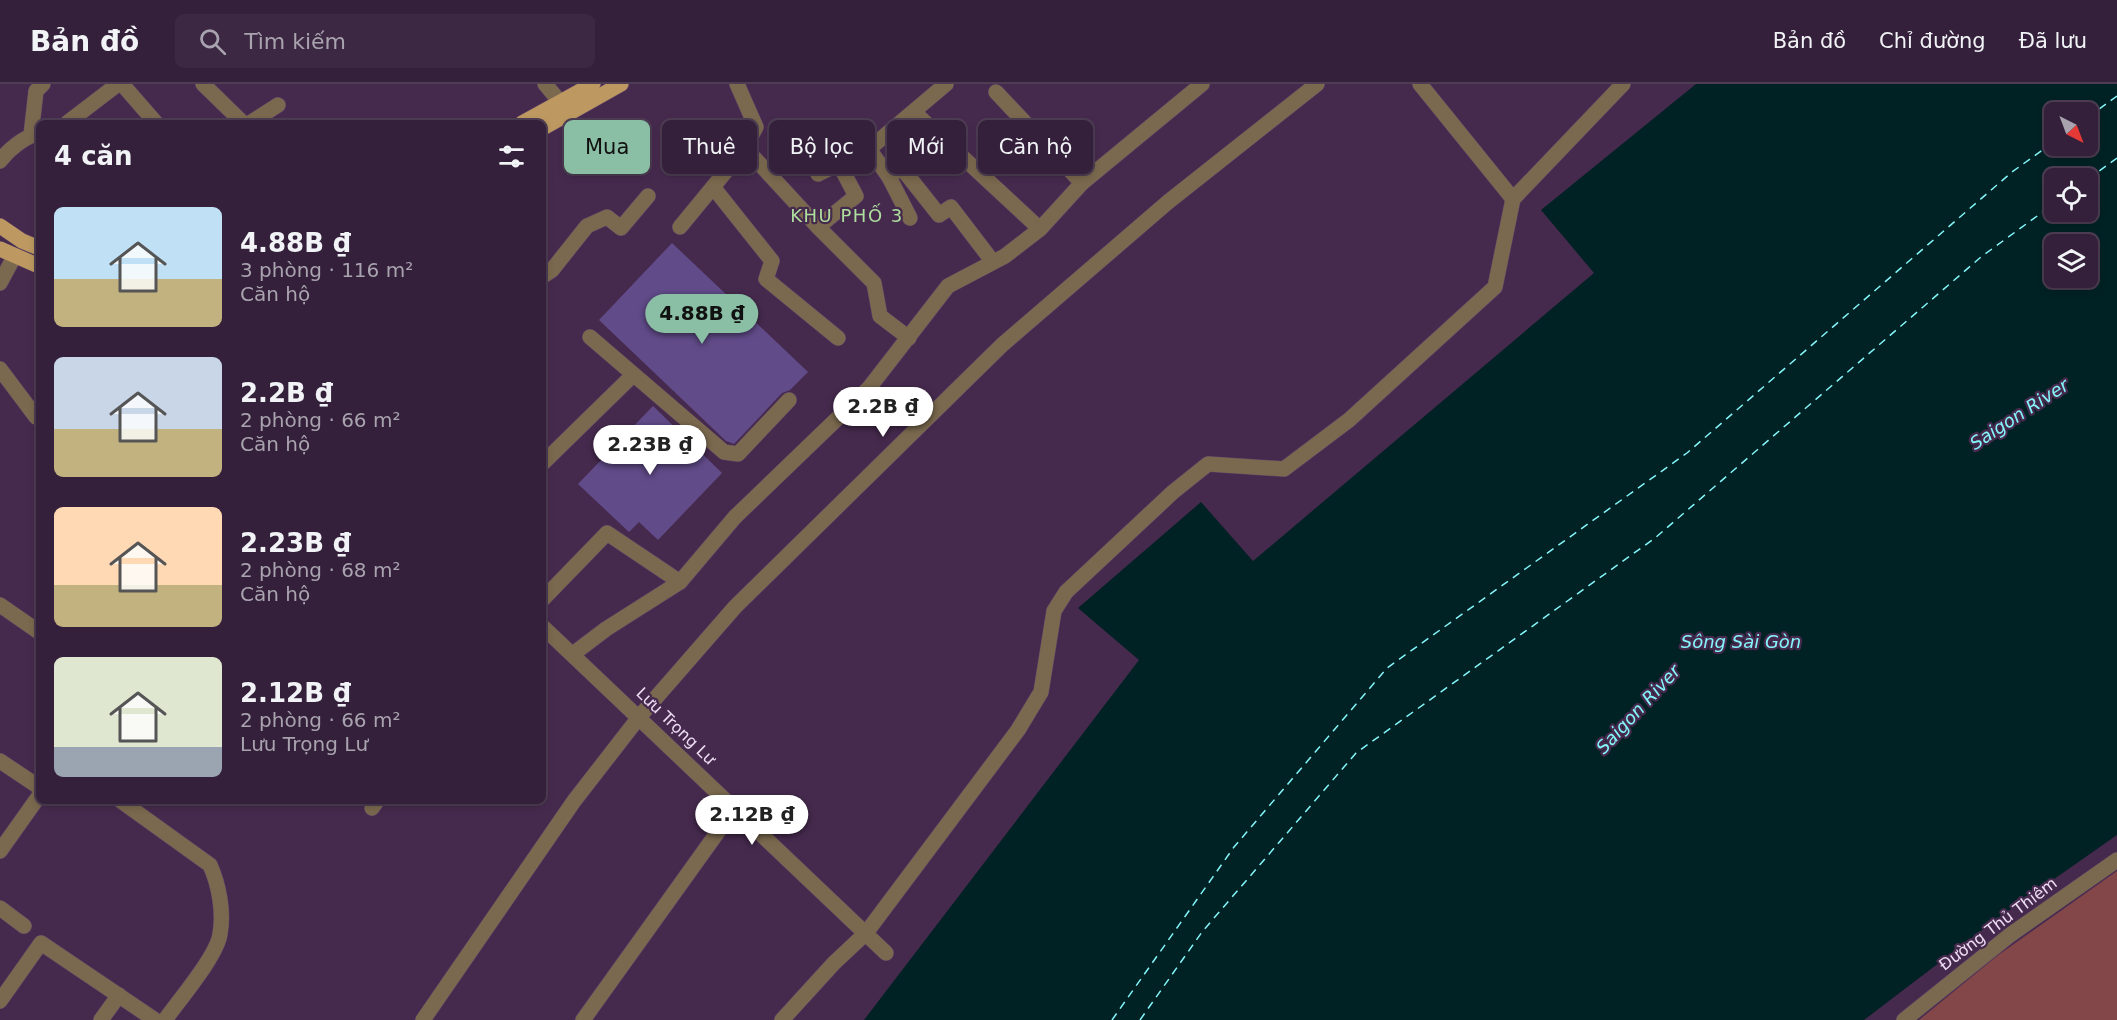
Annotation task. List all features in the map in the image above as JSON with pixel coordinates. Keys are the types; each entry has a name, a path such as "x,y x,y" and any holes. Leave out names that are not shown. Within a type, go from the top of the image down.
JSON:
{"main road":[{"path":"527,120 592,84"},
{"path":"546,126 621,84"},
{"path":"0,226 22,241 36,247"},
{"path":"0,249 36,265"}],"street":[{"path":"0,161 7,152 35,134 36,91 43,84"},
{"path":"71,120 120,84 153,120"},
{"path":"203,84 240,120"},
{"path":"544,84 560,102"},
{"path":"737,84 753,120"},
{"path":"875,143 946,84"},
{"path":"573,654 680,582 735,518 869,388 948,286 993,262 1040,229 1082,183 1202,84"},
{"path":"423,1020 574,801 640,716 735,607 1002,345 1168,202 1317,84"},
{"path":"1420,84 1513,199"},
{"path":"782,1020 834,963 866,933 1018,730 1041,692 1054,610 1066,592 1173,492 1208,464 1284,469 1349,420 1495,287 1513,199 1623,84"},
{"path":"996,92 1082,183"},
{"path":"255,120 278,105"},
{"path":"915,112 1040,229"},
{"path":"875,157 889,177 910,218"},
{"path":"757,161 874,283 880,316 909,338"},
{"path":"889,177 901,167 939,215 951,207 993,262"},
{"path":"680,227 724,174"},
{"path":"818,227 856,196 844,174"},
{"path":"713,187 772,261 766,279 838,338"},
{"path":"546,274 552,270 587,226 607,217 621,228 648,196"},
{"path":"0,283 15,257"},
{"path":"590,337 632,376 724,452 732,455 738,454 789,400"},
{"path":"0,369 36,417"},
{"path":"546,460 632,376"},
{"path":"546,596 607,533 680,582"},
{"path":"0,604 36,630"},
{"name":"Lưu Trọng Lư","path":"546,630 640,716 886,953"},
{"path":"0,761 36,785"},
{"path":"0,851 36,799"},
{"path":"125,804 210,865 217,880 220,935 208,959 165,1020"},
{"path":"583,1020 735,808"},
{"name":"Đường Thủ Thiêm","path":"1904,1020 2010,935 2114,862"},
{"path":"0,908 24,926"},
{"path":"0,1001 41,943 155,1020"},
{"path":"101,1020 119,995"}],"shaded area":[{"path":"2117,871 2117,1020 1919,1020 1997,956"}],"water":[{"name":"Sông Sài Gòn","path":"1696,84 2117,84 2117,835 1994,921 1864,1020 864,1020 1139,660 1078,608 1201,502 1253,561 1594,273 1541,210"}],"building":[{"path":"672,243 808,372 790,390 782,393 734,444 726,441 599,320"},
{"path":"653,406 722,473 658,540 639,522 629,532 578,484"}],"ferry route":[{"path":"2098,110 2117,96"},
{"path":"1112,1020 1234,847 1387,668 1687,453 2012,172 2044,149"},
{"path":"2098,172 2117,158"},
{"path":"1140,1020 1202,932 1356,753 1655,538 1981,257 2044,211"}],"district":[{"name":"KHU PHỐ 3","path":"847,215"}],"water label":[{"name":"Saigon River","path":"2019,414"},
{"name":"Saigon River","path":"1638,709"}]}
